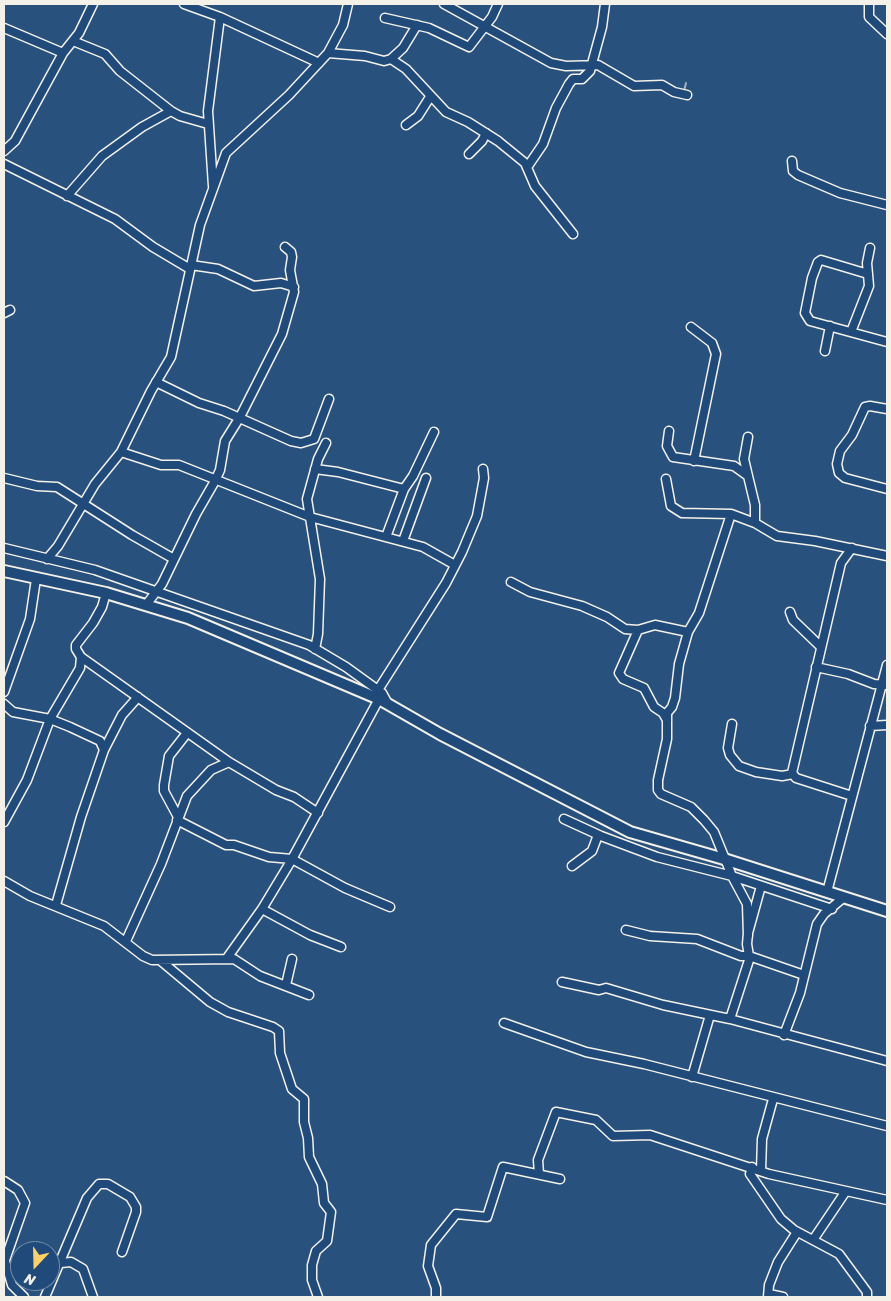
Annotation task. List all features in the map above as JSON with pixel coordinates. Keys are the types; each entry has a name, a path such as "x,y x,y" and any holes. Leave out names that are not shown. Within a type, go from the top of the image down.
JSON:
{"main road":[{"path":"4,571 106,593 188,618 382,697 440,734 630,832 724,859 887,911"}],"street":[{"path":"4,151 15,141 63,53 74,41 93,4"},
{"path":"184,4 220,17 319,63"},
{"path":"47,559 58,546 95,484 121,452 156,382 171,357 200,225 230,147 289,95 328,53 343,25 348,4"},
{"path":"444,4 550,63 566,66 594,64 607,69 624,82 634,86 662,85 674,92 684,93"},
{"path":"385,18 441,33 469,47 498,4"},
{"path":"528,166 543,144 556,108 569,84 573,79 584,78 594,64 605,4"},
{"path":"869,4 869,17 887,34"},
{"path":"213,188 208,124 209,95 217,57 220,17"},
{"path":"328,53 364,56 384,61 391,60 403,48 416,25"},
{"path":"4,28 63,53"},
{"path":"74,41 105,54 120,70 171,111 180,116 208,124"},
{"path":"391,60 406,70 430,97 451,116 468,122 507,146 528,166 536,186 573,234"},
{"path":"406,126 418,116 430,97"},
{"path":"68,196 102,156 142,127 171,111"},
{"path":"469,154 482,141 486,133"},
{"path":"792,161 793,171 798,175 840,193 887,205"},
{"path":"4,164 115,219 153,247 191,267 218,269 254,286 281,283 294,287"},
{"path":"146,605 157,592 215,481 220,470 225,441 240,417 282,334 294,287 290,270 291,252 285,247"},
{"path":"851,332 870,281 868,274 870,248"},
{"path":"868,274 826,260 818,262 810,287 805,313 810,321 887,342"},
{"path":"825,351 830,326"},
{"path":"691,327 712,343 716,354 694,461"},
{"path":"156,382 199,403 240,417 291,441 306,443 314,439 318,432 329,399"},
{"path":"887,409 865,407 852,435 840,451 837,464 839,473 845,478 887,488"},
{"path":"669,431 667,446 670,454 678,459 734,466 748,476"},
{"path":"386,537 404,489 413,476 434,432"},
{"path":"748,437 744,459 754,498 755,523"},
{"path":"315,649 318,634 320,579 307,498 318,459 326,443"},
{"path":"121,452 161,465 179,465 215,481 310,517 423,547 455,565"},
{"path":"315,470 338,472 404,489"},
{"path":"227,958 262,909 292,859 455,565 477,516 484,478 482,470"},
{"path":"4,478 37,486 57,487 174,559"},
{"path":"403,541 426,478"},
{"path":"666,479 671,506 678,511 731,514 755,523 776,536 852,548 887,556"},
{"path":"730,1019 750,956 747,904 724,859 714,832 696,810 661,794 658,790 658,780 667,739 667,713 672,707 675,698 679,664 688,632 699,613 731,514"},
{"path":"4,548 95,570 274,632 315,649 346,667 382,697"},
{"path":"793,774 816,667 833,607 841,563 852,548"},
{"path":"4,692 30,619 36,579"},
{"path":"511,582 530,592 582,606 607,616 625,629 638,630 655,625 688,632"},
{"path":"106,593 93,623 76,646 76,650 81,657 229,762 276,790 294,797 318,813"},
{"path":"790,612 793,620 821,647"},
{"path":"638,630 619,673 623,679 644,688 654,707 663,713 667,720"},
{"path":"4,822 27,780 50,719 80,668 81,657"},
{"path":"827,892 870,726 884,685 887,664"},
{"path":"816,667 848,674 874,684 884,685"},
{"path":"56,904 81,817 104,750 122,715 138,697"},
{"path":"4,704 13,712 50,719 100,741 104,750"},
{"path":"732,724 728,748 730,755 739,766 756,772 782,776 793,774"},
{"path":"870,726 887,725"},
{"path":"188,733 169,756 164,785 164,791 177,818 226,845 234,845 269,857 292,859 345,888 390,907"},
{"path":"126,941 157,872 187,796 198,787 206,774 229,762"},
{"path":"793,774 796,778 852,796"},
{"path":"564,819 598,835 657,857 732,876 832,909"},
{"path":"572,866 592,851 598,835"},
{"path":"4,880 30,896 56,904 104,926 126,941 143,956 161,961 227,958 240,961 260,976 309,996"},
{"path":"748,936 761,886"},
{"path":"784,1035 800,993 817,924 824,914 843,898"},
{"path":"262,909 310,936 341,947"},
{"path":"626,930 650,936 697,939 742,956 750,956 804,975"},
{"path":"286,985 292,959"},
{"path":"161,961 210,1002 228,1012 273,1027 279,1031 280,1053 292,1089 304,1099 304,1122 308,1138 309,1157 322,1184 324,1204 331,1212 327,1241 316,1251 312,1265 312,1280 318,1297"},
{"path":"562,982 599,990 606,988 663,1005 730,1019 784,1035 887,1061"},
{"path":"692,1077 710,1015"},
{"path":"504,1023 586,1052 887,1126"},
{"path":"761,1171 760,1151 773,1099"},
{"path":"539,1174 538,1160 556,1112 596,1120 613,1136 650,1135 761,1171 887,1200"},
{"path":"436,1297 436,1288 428,1258 431,1245 453,1218 461,1213 487,1217 504,1166 560,1179"},
{"path":"752,1167 750,1174 768,1203 796,1232 843,1258 867,1292 867,1297"},
{"path":"4,1181 18,1190 25,1203 7,1240 4,1262 12,1285 24,1297"},
{"path":"45,1297 87,1198 100,1184 108,1184 130,1197 136,1207 122,1252"},
{"path":"813,1240 846,1191"},
{"path":"783,1297 768,1296 769,1285 778,1262 796,1232"},
{"path":"61,1263 71,1262 83,1269 92,1297"}],"waterway":[{"path":"684,91 686,83"}]}
